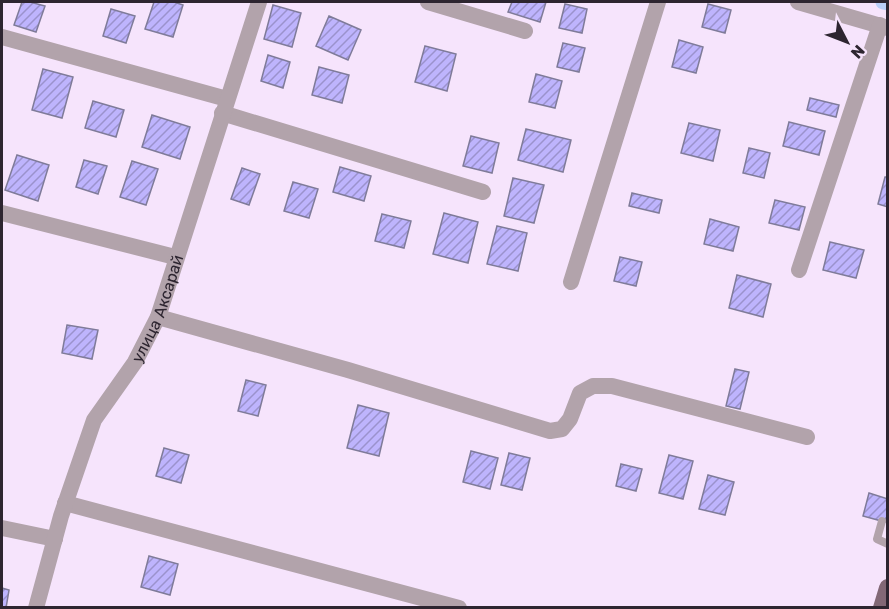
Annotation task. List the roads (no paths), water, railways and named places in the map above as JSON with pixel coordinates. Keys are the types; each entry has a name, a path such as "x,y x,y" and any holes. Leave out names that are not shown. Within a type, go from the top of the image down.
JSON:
{"street":[{"name":"улица Аксарай","path":"36,608 65,503 94,420 135,362 158,317 175,257 259,2"},
{"path":"428,2 525,31"},
{"path":"571,282 658,2"},
{"path":"798,2 884,27 799,270"},
{"path":"2,37 225,106 483,192"},
{"path":"2,213 175,257"},
{"path":"158,317 348,370 550,431 562,429 570,419 580,393 593,386 612,386 807,437"},
{"path":"65,503 459,608"},
{"path":"2,528 55,539"}],"lane":[{"path":"882,521 878,539 888,544"}],"waterway":[{"path":"883,2 888,3"}]}
